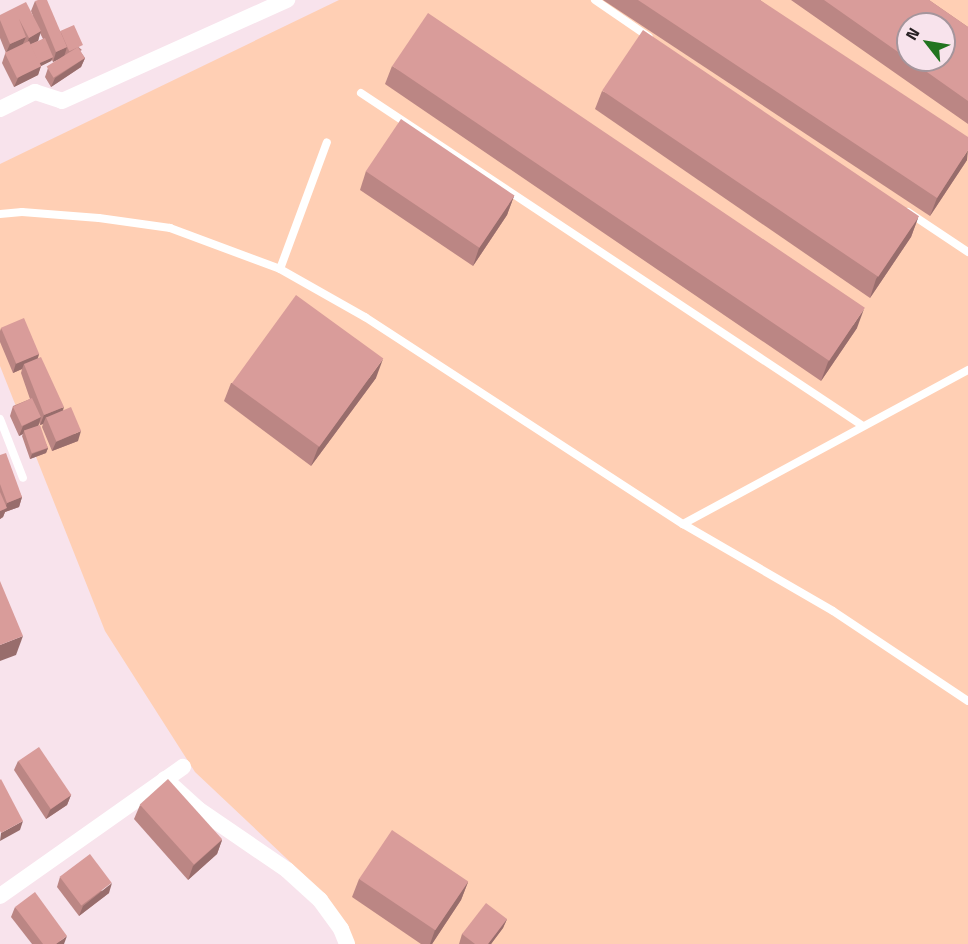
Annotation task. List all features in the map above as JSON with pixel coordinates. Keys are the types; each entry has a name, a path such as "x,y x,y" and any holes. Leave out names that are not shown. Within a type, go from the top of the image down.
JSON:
{"street":[{"path":"0,109 35,92 62,101 287,0"},
{"path":"0,896 183,767"},
{"path":"165,779 198,809 287,870 320,900 347,944"}],"lane":[{"path":"595,0 654,40"},
{"path":"361,93 863,426"},
{"path":"280,269 327,142"},
{"path":"899,206 968,252"},
{"path":"0,214 22,212 99,218 170,228 280,269 365,317 683,524 833,611 968,701"},
{"path":"683,524 968,370"},
{"path":"0,419 23,478"}],"shaded area":[{"path":"339,0 968,0 968,944 352,944 321,891 195,772 105,631 0,366 0,164"}],"building":[{"path":"47,0 67,47 56,52 35,1"},
{"path":"638,0 760,0 968,137 968,150 937,198"},
{"path":"824,0 929,0 946,12 896,12 896,51"},
{"path":"26,2 41,31 29,38 19,19 26,37 10,44 0,15"},
{"path":"428,13 865,308 829,361 392,66"},
{"path":"956,19 968,27 968,101 927,72 956,72"},
{"path":"74,25 83,45 69,51 60,31"},
{"path":"643,30 919,216 878,277 602,91"},
{"path":"45,38 53,57 38,64 30,44"},
{"path":"29,41 41,66 17,78 5,53"},
{"path":"78,47 85,58 54,78 47,67"},
{"path":"401,119 515,196 479,248 366,171"},
{"path":"296,295 383,358 319,447 232,383"},
{"path":"24,318 39,354 16,364 1,328"},
{"path":"41,357 64,407 44,415 24,364"},
{"path":"32,398 41,417 22,426 13,407"},
{"path":"71,407 81,431 56,441 46,418"},
{"path":"40,425 48,448 32,453 24,431"},
{"path":"6,453 22,497 7,503 0,484 0,455"},
{"path":"0,492 7,508 0,511"},
{"path":"0,581 23,636 0,645"},
{"path":"39,747 71,795 51,809 18,761"},
{"path":"168,779 222,839 194,865 140,804"},
{"path":"0,780 23,821 1,833"},
{"path":"392,830 468,881 435,930 359,879"},
{"path":"90,854 112,883 81,906 60,877"},
{"path":"35,892 67,936 56,944 43,944 15,907"},
{"path":"486,903 507,919 488,944 475,944 462,934"}]}
